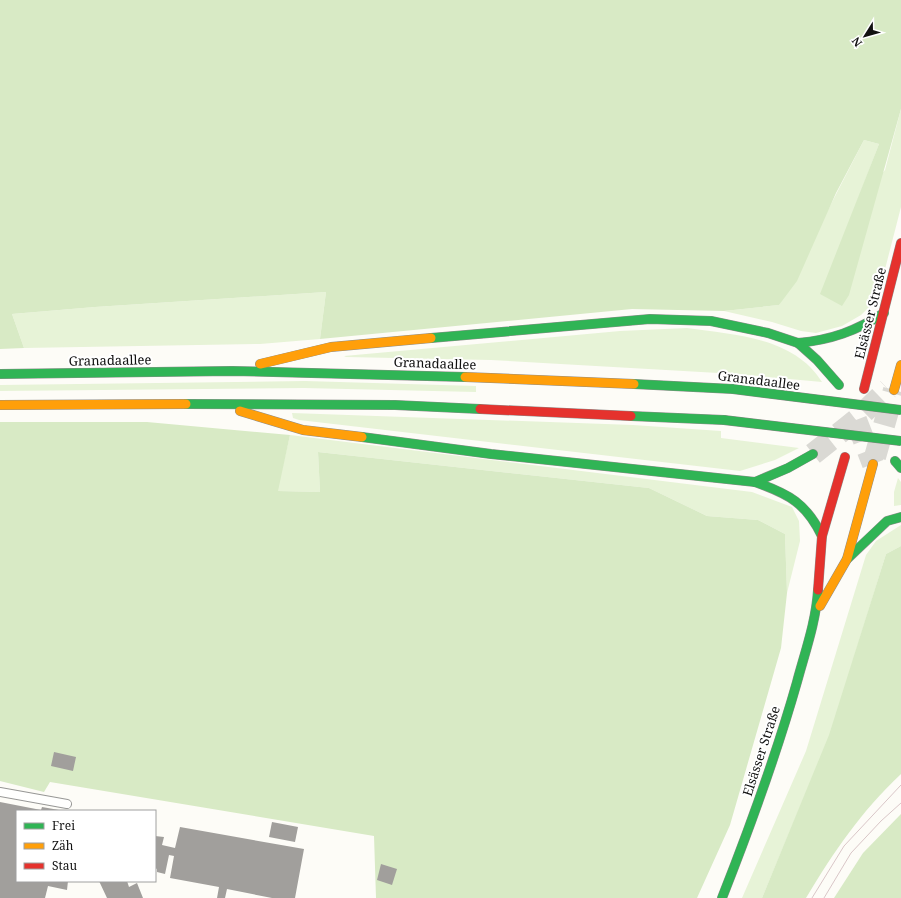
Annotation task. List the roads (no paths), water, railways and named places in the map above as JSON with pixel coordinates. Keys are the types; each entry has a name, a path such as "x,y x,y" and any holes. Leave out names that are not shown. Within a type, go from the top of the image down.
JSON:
{"main road":[{"name":"Elsässer Straße","path":"864,389 901,243"},
{"path":"232,371 331,347 650,320 711,321 768,333 798,343 824,341 849,334 864,327 884,313"},
{"path":"798,343 817,360 839,385"},
{"path":"891,390 898,376 901,365"},
{"name":"Granadaallee","path":"0,374 232,371 470,377 733,389 867,407 901,410"},
{"path":"0,405 216,404 476,408 724,420 864,438 901,441"},
{"path":"216,404 303,430 491,454 755,482 785,492 806,508 815,520 822,536"},
{"path":"755,482 788,468 813,454"},
{"name":"Elsässer Straße","path":"722,898 752,823 786,719 817,610 822,536 845,457"},
{"name":"Elsässer Straße","path":"817,610 847,559 873,464"},
{"path":"847,559 887,521 901,517"}],"lane":[{"path":"0,792 67,804"}],"tunnel":[{"path":"813,454 856,420 888,389"},
{"path":"875,457 894,390"},
{"path":"856,420 873,464"}],"tram line":[{"path":"812,898 844,846 901,785"},
{"path":"824,898 851,853 881,821 901,803"}]}
